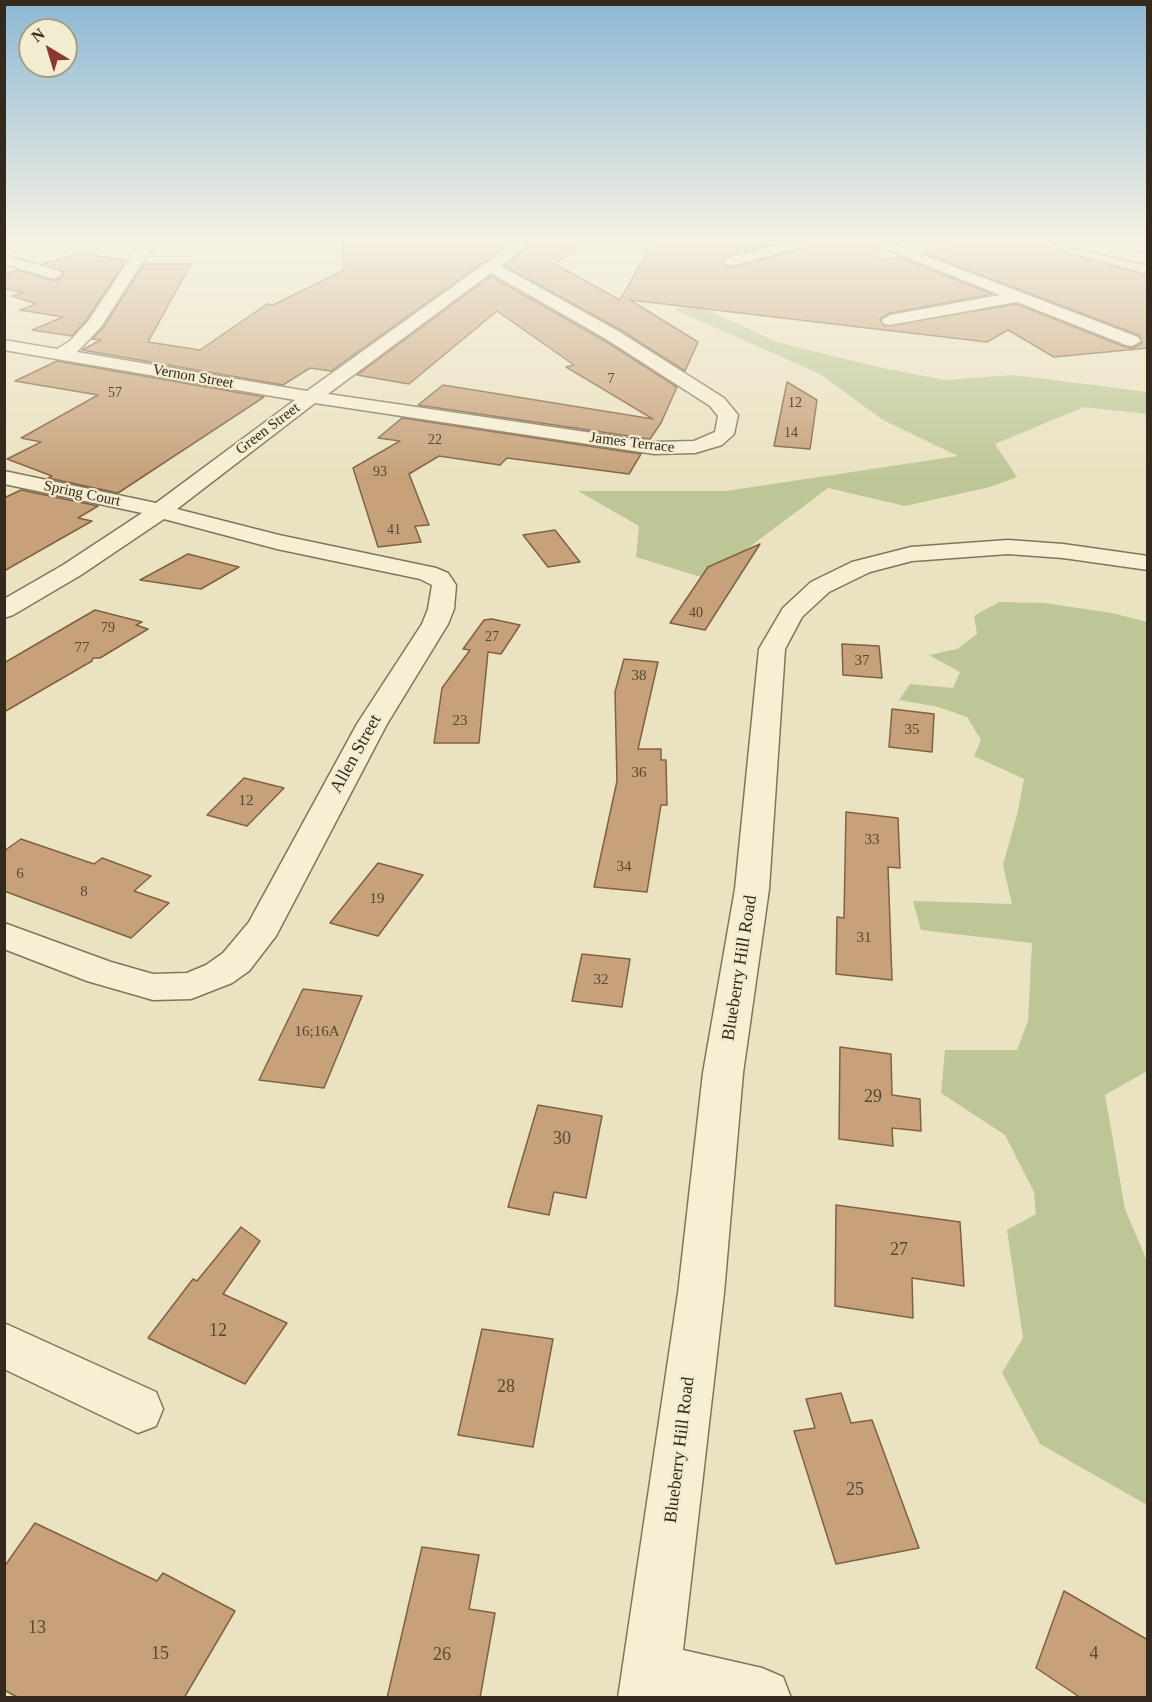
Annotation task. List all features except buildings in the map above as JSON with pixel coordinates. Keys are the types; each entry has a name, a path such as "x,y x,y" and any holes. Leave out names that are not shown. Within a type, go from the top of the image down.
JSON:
{"street":[{"path":"59,355 76,345 97,319"},
{"name":"Green Street","path":"4,610 72,570 159,512 418,319"},
{"name":"James Terrace","path":"311,397 666,449 702,445 724,434 728,415 717,402 584,319"},
{"path":"1076,319 1132,341"},
{"name":"Vernon Street","path":"4,345 311,397"},
{"name":"Spring Court","path":"6,479 159,512"},
{"name":"Allen Street","path":"4,935 100,972 153,987 191,986 227,969 243,954 263,928 372,724 435,624 441,609 444,585 439,578 427,573 286,544 159,512"},
{"name":"Blueberry Hill Road","path":"649,1685 701,1293 723,1073 753,889 764,731 772,649 776,639 792,613 820,587 861,567 911,554 968,548 1008,547 1074,552 1148,563"},
{"path":"4,1345 138,1408"},
{"path":"649,1685 762,1698"}],"green space":[{"path":"697,319 728,319 777,342 882,368 945,380 1014,375 1147,392 1147,414 1084,407 995,444 1017,477 990,487 905,506 828,488 707,579 636,557 639,526 578,491 726,491 958,456 883,420 820,374"},
{"path":"999,602 1044,603 1112,613 1147,622 1147,1071 1105,1095 1125,1209 1147,1261 1147,1505 1040,1444 1002,1373 1023,1338 1007,1230 1036,1214 1034,1192 1005,1135 941,1093 945,1050 1017,1050 1028,1021 1032,943 921,930 913,901 1012,904 1003,865 1024,779 974,756 981,740 967,717 938,707 899,700 910,684 953,688 960,672 929,655 957,649 977,634 974,616"}]}
